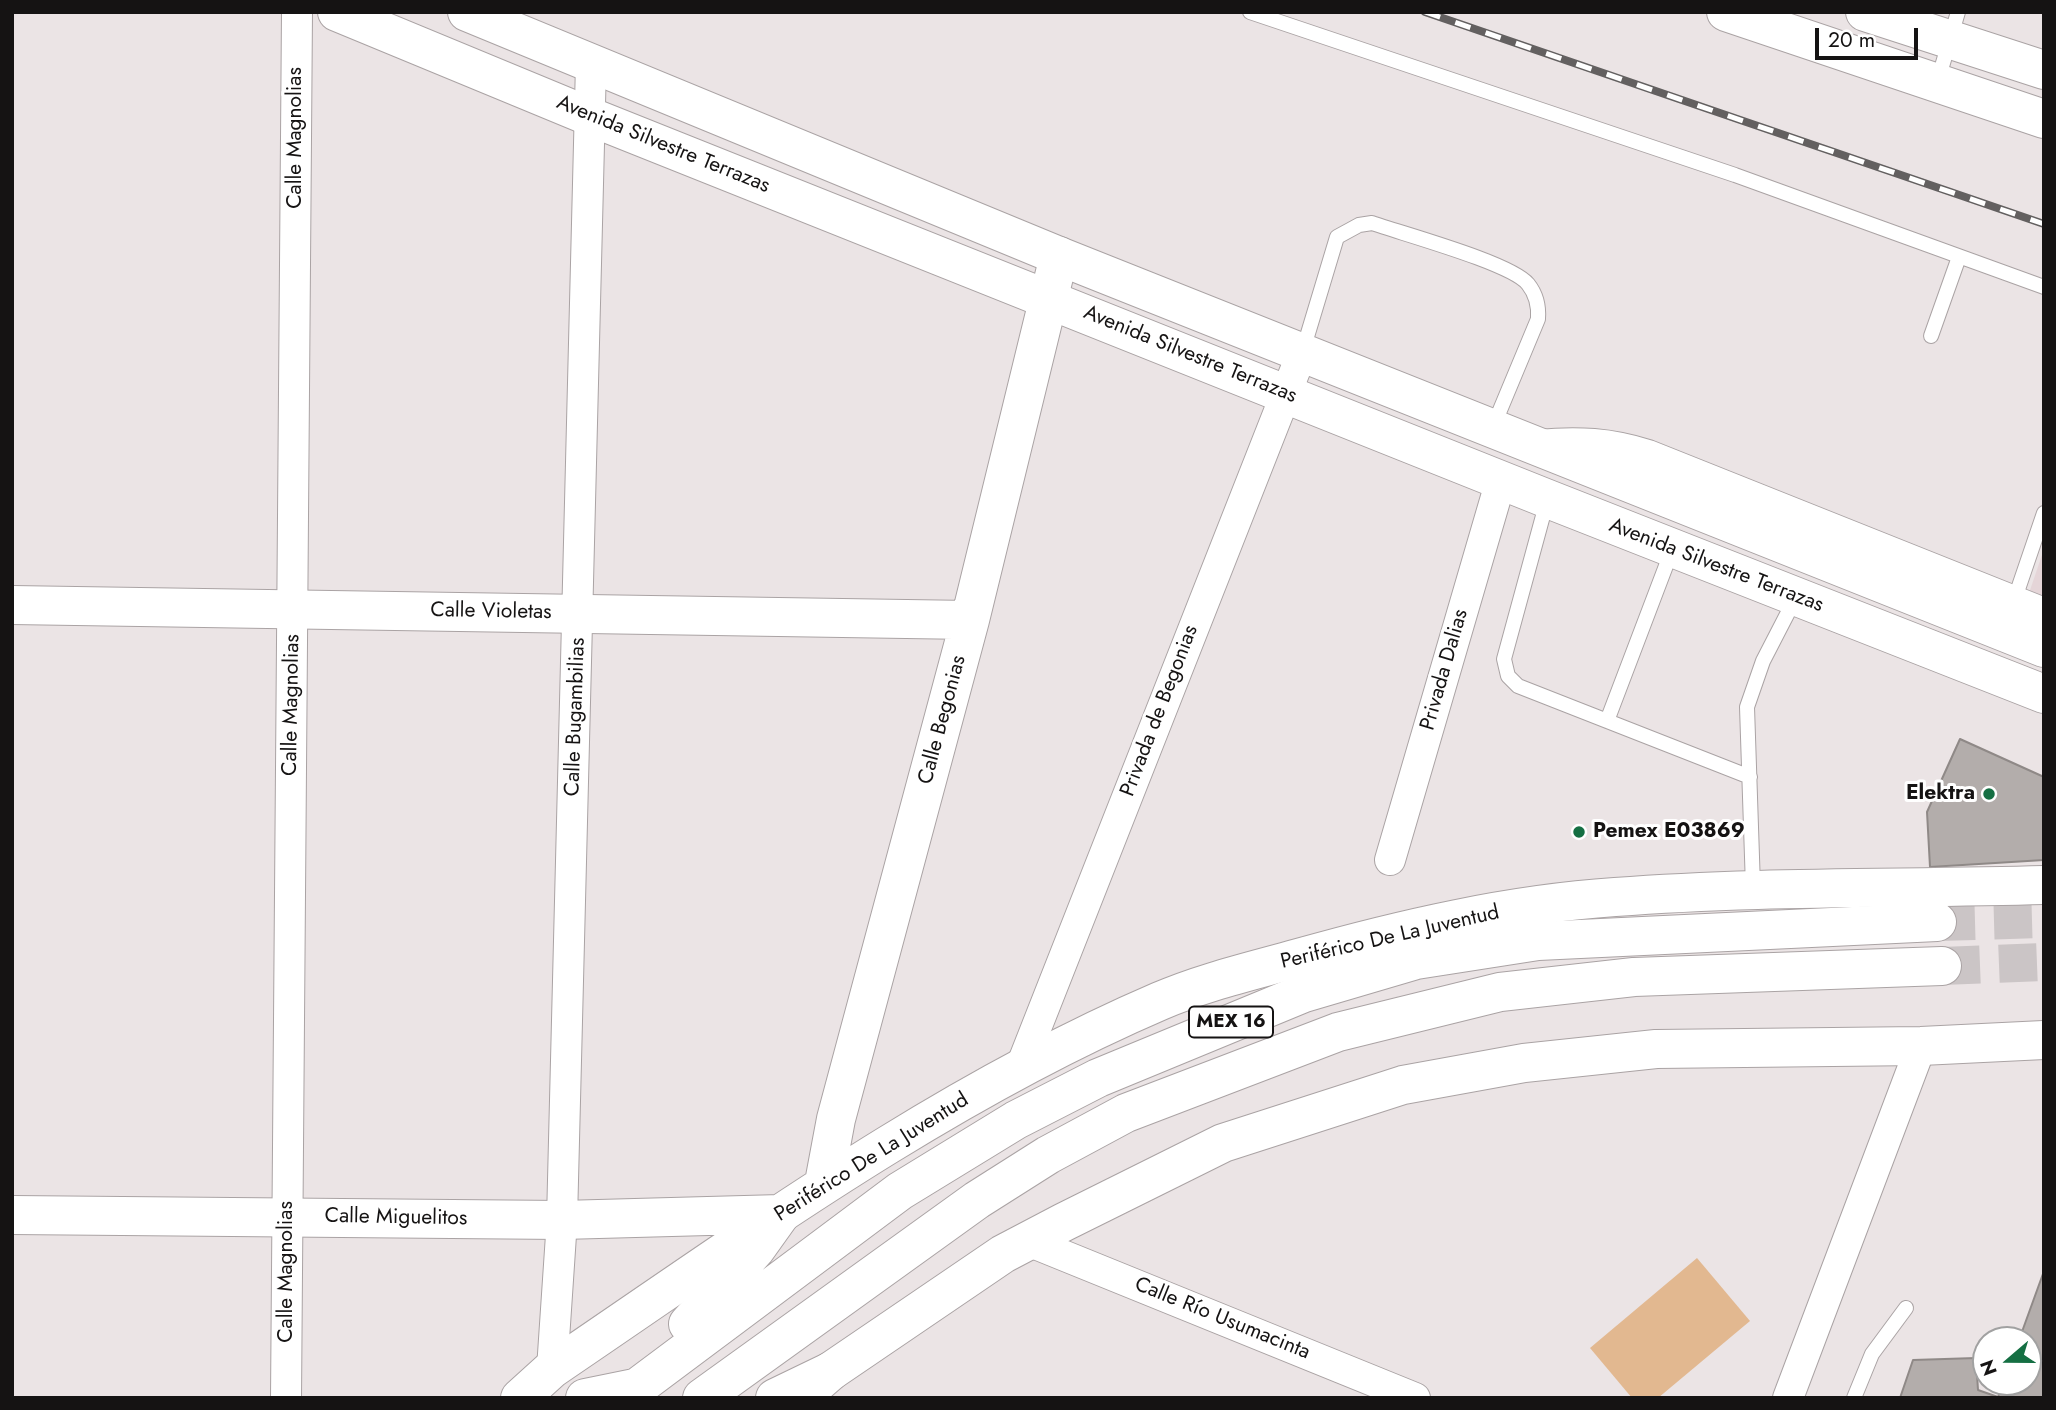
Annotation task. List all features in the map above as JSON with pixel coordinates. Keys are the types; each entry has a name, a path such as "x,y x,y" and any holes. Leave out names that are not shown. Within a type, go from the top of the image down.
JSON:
{"main road":[{"name":"Avenida Silvestre Terrazas","path":"337,12 591,117 1673,549 2044,694"},
{"name":"Avenida Silvestre Terrazas","path":"467,12 1059,256 2044,648"},
{"path":"1726,12 1795,29 2044,119"},
{"path":"1865,12 1954,26 2044,70"},
{"name":"Calle Begonias","path":"824,1183 839,1105 970,620 1059,256"},
{"name":"Calle Violetas","path":"12,605 970,620"},
{"name":"Periférico De La Juventud","path":"520,1398 552,1369 824,1183 950,1107 1020,1069 1162,1000 1370,938 1521,908 1601,898 2044,885"},
{"name":"Periférico De La Juventud","path":"628,1393 900,1191 1016,1120 1098,1078 1304,993 1416,960 1538,941 1937,922"},
{"name":"MEX 16","path":"702,1398 977,1200 1048,1155 1126,1113 1338,1032 1500,992 1634,977 1942,966"},
{"path":"800,1398 831,1371 1003,1254 1028,1241 1223,1143 1403,1085 1524,1063 1656,1049 1921,1046 2044,1040"},
{"path":"672,1358 688,1323 756,1249 781,1213"},
{"name":"Calle Miguelitos","path":"12,1215 562,1220 781,1213"},
{"path":"775,1398 831,1371"},
{"path":"585,1398 628,1393"}],"street":[{"name":"Calle Magnolias","path":"286,1398 297,12"},
{"name":"Calle Bugambilias","path":"552,1369 562,1220 591,65"},
{"name":"Privada de Begonias","path":"1020,1069 1302,353"},
{"path":"1533,445 1577,441 1601,443 1648,455 2044,613"},
{"name":"Privada Dalias","path":"1390,860 1501,480"},
{"path":"1788,1398 1921,1046"},
{"name":"Calle Río Usumacinta","path":"1028,1241 1415,1398"}],"lane":[{"path":"1250,12 1735,175 2044,287"},
{"path":"1938,82 1954,26"},
{"path":"1302,353 1337,237 1359,225 1372,223 1503,269 1526,281 1539,308 1538,319 1492,429"},
{"path":"1931,337 1959,257"},
{"path":"1548,499 1504,659 1508,676 1518,686 1750,777"},
{"path":"2014,601 2044,513"},
{"path":"1606,721 1673,549"},
{"path":"1754,892 1750,777 1746,749 1747,707 1763,661 1796,597"},
{"path":"1854,1398 1872,1354 1906,1308"}],"shaded area":[{"path":"2044,549 2044,605 2027,599"},
{"path":"1697,1258 1750,1321 1658,1398 1632,1398 1590,1348"}],"building":[{"name":"Elektra","path":"1960,739 2044,777 2044,860 1930,867 1927,812"},
{"path":"2044,1271 2044,1398 1900,1398 1913,1360 1972,1358 1972,1396 2042,1396 2042,1326 2024,1326"}],"tunnel":[{"path":"1937,922 2044,919"},
{"path":"1942,966 2044,962"}],"railway":[{"path":"1425,12 2044,224"}],"place":[{"name":"Elektra","path":"1989,794"},
{"name":"Pemex E03869","path":"1579,832"}]}
